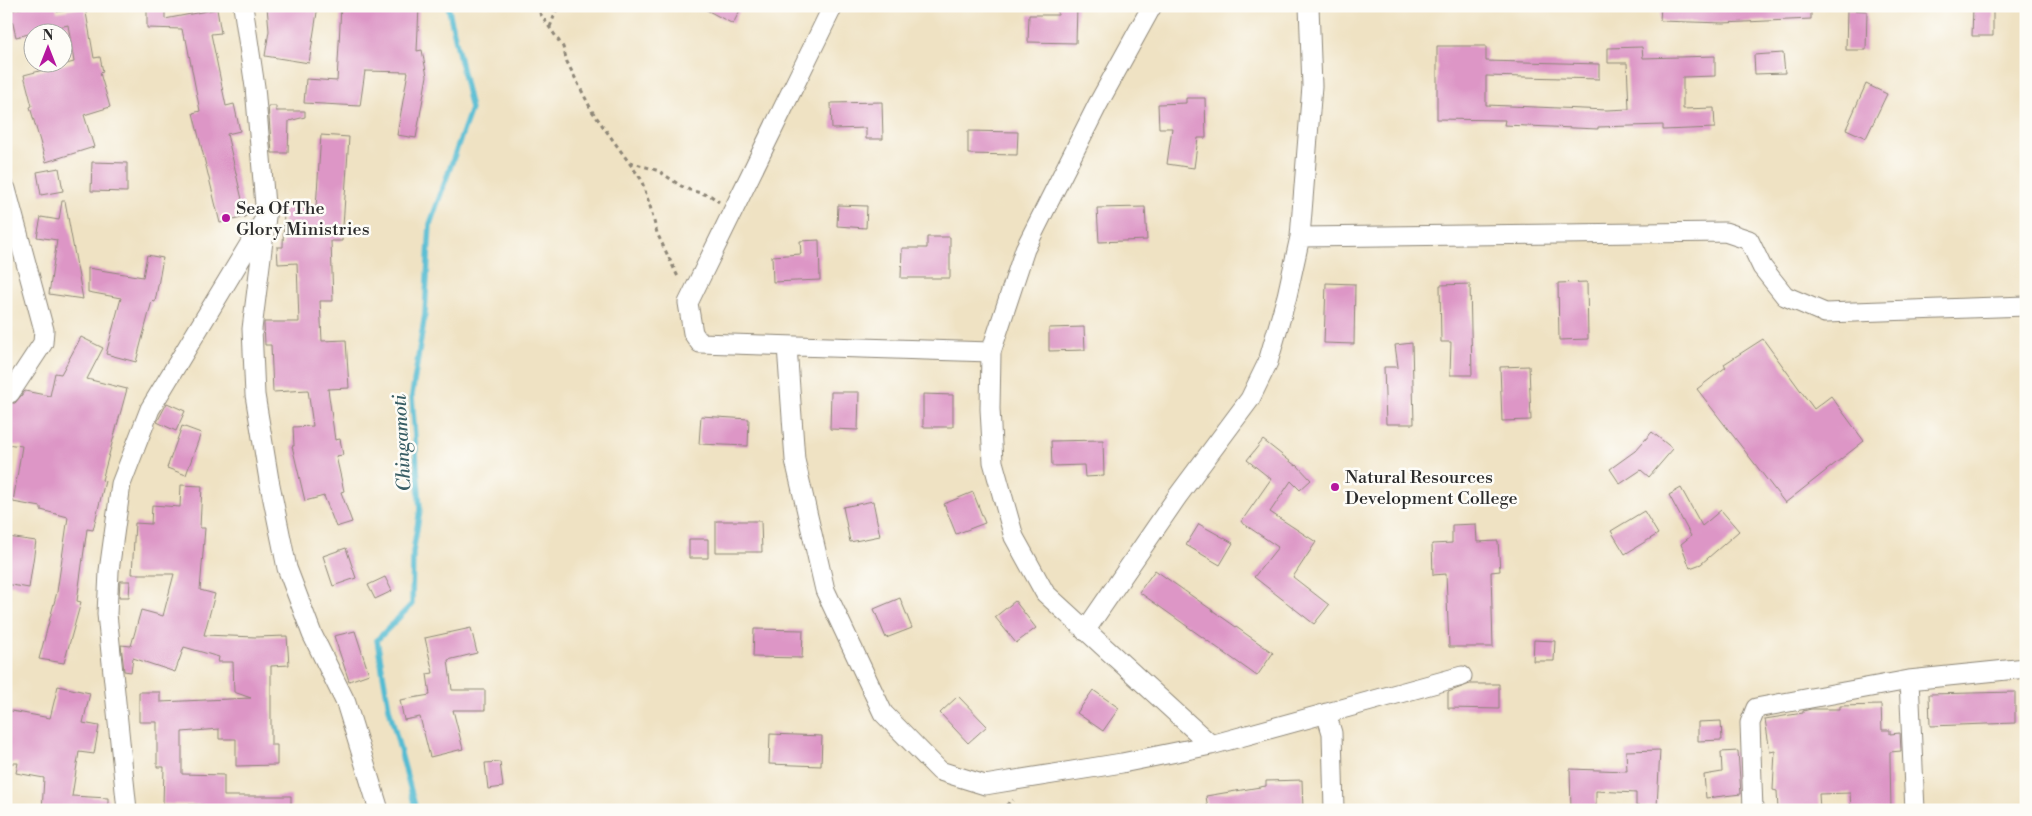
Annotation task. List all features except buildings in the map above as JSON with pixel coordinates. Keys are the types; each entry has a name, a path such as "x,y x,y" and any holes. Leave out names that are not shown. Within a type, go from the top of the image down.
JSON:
{"street":[{"path":"243,6 255,87 266,217 252,329 255,395 269,480 287,568 312,634 346,703 380,810"},
{"path":"832,6 688,303 693,333 700,344 991,352"},
{"path":"1152,6 1098,104 1025,249 991,352 990,408 993,462 1014,537 1045,593 1211,745"},
{"path":"1085,631 1177,497 1250,399 1268,362 1287,296 1300,237 1312,86 1309,6"},
{"path":"6,189 44,330 43,343 10,393"},
{"path":"127,810 107,614 109,571 121,484 150,409 266,217"},
{"path":"1300,237 1725,232 1749,240 1762,267 1786,296 1825,313 2026,306"},
{"path":"787,346 795,460 825,590 883,713 940,771 985,785 1122,762 1211,745 1462,676"},
{"path":"1753,810 1750,723 1756,708 1909,680 2026,668"},
{"path":"1909,680 1915,810"},
{"path":"1326,713 1332,733 1334,810"}],"path":[{"path":"536,6 562,47 571,71 592,111 641,179 656,233 678,275 688,303"},
{"path":"550,28 558,6"},
{"path":"630,162 659,171 690,190 711,196 731,215"}],"waterway":[{"name":"Chingamoti","path":"416,810 389,708 377,640 412,604 413,552 420,510 412,395 425,314 430,224 471,109 448,6"}],"place":[{"name":"Sea Of The Glory Ministries","path":"226,218"},
{"name":"Natural Resources Development College","path":"1335,487"}]}
